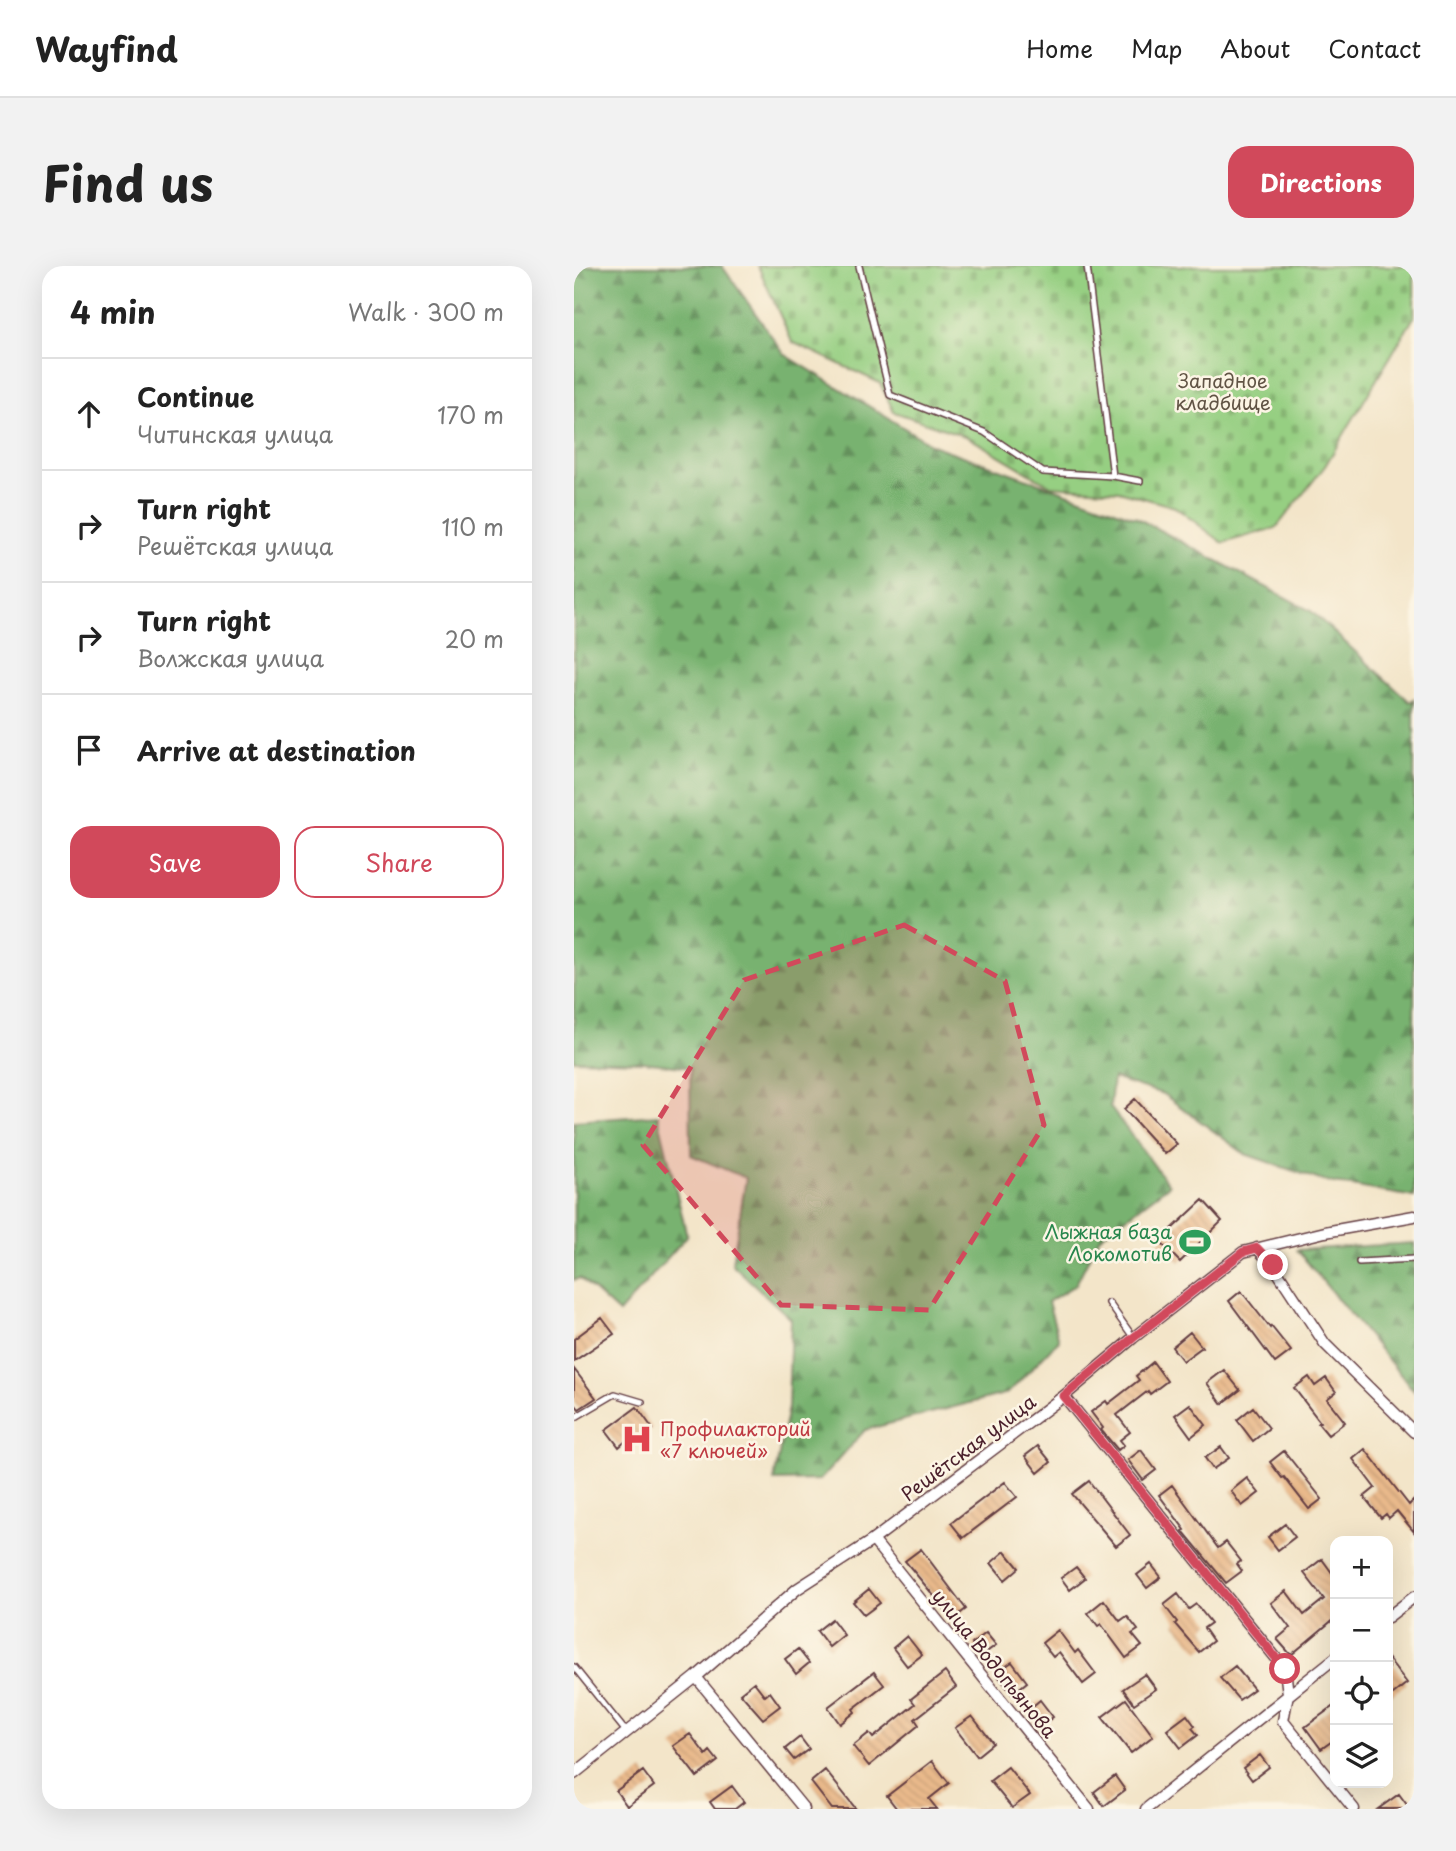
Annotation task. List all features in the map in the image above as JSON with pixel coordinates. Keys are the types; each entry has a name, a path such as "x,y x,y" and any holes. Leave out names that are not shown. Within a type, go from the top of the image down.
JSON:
{"street":[{"name":"Решётская улица","path":"574,1774 696,1677 797,1589 873,1540 1064,1396 1243,1252 1325,1232 1414,1216"},
{"path":"1257,1248 1273,1265 1325,1344 1414,1432"},
{"path":"1064,1396 1285,1669 1288,1694 1283,1721 1354,1809"},
{"name":"улица Водопьянова","path":"873,1540 1090,1809"},
{"path":"1393,1613 1414,1597"},
{"path":"1146,1809 1330,1662"},
{"path":"696,1677 804,1809"}],"lane":[{"path":"859,266 890,395 984,432 1043,472 1113,475 1140,481"},
{"path":"1087,266 1113,475"},
{"path":"1359,1262 1414,1259"},
{"path":"1109,1303 1133,1338"},
{"path":"574,1418 615,1394 642,1402"},
{"path":"574,1667 628,1733"}],"highlighted area":[{"path":"904,925 1005,981 1044,1125 929,1310 781,1305 643,1145 744,980"}],"green space":[{"path":"574,266 722,266 784,354 932,445 1137,518 1311,611 1410,702 1414,699 1414,1197 1323,1181 1245,1154 1163,1094 1113,1078 1110,1107 1169,1185 1099,1238 1076,1284 1048,1302 1059,1340 1008,1393 865,1430 820,1480 774,1481 788,1407 791,1319 732,1264 746,1178 691,1155 690,1068 644,1062 574,1060"},
{"name":"Западное кладбище","path":"758,266 1414,266 1414,317 1325,466 1276,528 1223,543 1175,507 1119,491 1051,486 968,437 894,412 880,383 792,342"},
{"path":"658,1115 687,1236 619,1313 580,1278 574,1280 574,1121"},
{"path":"1414,1243 1414,1391 1297,1250"}],"building":[{"path":"1135,1099 1177,1144 1165,1154 1124,1109"},
{"path":"1203,1200 1222,1221 1180,1262 1159,1241"},
{"path":"1241,1291 1291,1351 1275,1363 1229,1301"},
{"path":"602,1318 614,1334 574,1361 574,1339"},
{"path":"1190,1332 1202,1347 1183,1361 1172,1347"},
{"path":"1153,1362 1167,1381 1150,1394 1148,1391 1117,1415 1130,1432 1120,1440 1124,1445 1118,1450 1101,1430 1103,1428 1091,1412 1106,1401 1108,1404 1139,1380 1136,1376"},
{"path":"574,1369 596,1398 579,1409 574,1403"},
{"path":"1224,1370 1240,1390 1222,1404 1207,1383"},
{"path":"1309,1377 1315,1386 1326,1378 1336,1392 1327,1399 1345,1422 1328,1435 1294,1388"},
{"path":"1190,1404 1206,1425 1191,1437 1175,1415"},
{"path":"637,1407 653,1429 632,1446 627,1440 619,1447 606,1430"},
{"path":"1253,1407 1269,1428 1253,1441 1237,1420"},
{"path":"1038,1446 1051,1462 1038,1473 1025,1456"},
{"path":"1221,1447 1229,1458 1213,1469 1205,1458"},
{"path":"1365,1449 1409,1505 1414,1500 1414,1532 1397,1511 1389,1518 1386,1514 1381,1518 1364,1497 1375,1488 1353,1459"},
{"path":"1141,1450 1156,1470 1143,1480 1128,1460"},
{"path":"1284,1451 1322,1499 1309,1509 1270,1462"},
{"path":"1247,1478 1259,1493 1242,1506 1231,1491"},
{"path":"1089,1481 1130,1535 1116,1546 1072,1494"},
{"path":"1005,1482 1017,1497 963,1538 951,1523"},
{"path":"1172,1485 1218,1548 1226,1542 1241,1561 1237,1564 1242,1571 1226,1583 1183,1531 1185,1530 1159,1495"},
{"path":"1285,1524 1295,1537 1278,1550 1268,1537"},
{"path":"921,1549 966,1609 953,1619 905,1561"},
{"path":"1005,1551 1019,1568 1005,1580 991,1563"},
{"path":"1322,1559 1330,1570 1330,1622 1291,1655 1277,1639 1290,1628 1271,1603 1286,1591 1304,1615 1324,1599 1304,1573"},
{"path":"1151,1564 1161,1577 1147,1588 1137,1575"},
{"path":"1076,1567 1085,1578 1070,1590 1061,1578"},
{"path":"869,1589 880,1603 864,1615 853,1602"},
{"path":"1178,1594 1189,1609 1196,1604 1211,1623 1204,1628 1213,1641 1199,1652 1175,1624 1177,1622 1164,1605"},
{"path":"1104,1600 1120,1621 1127,1616 1138,1630 1132,1634 1142,1646 1126,1658 1101,1624 1098,1626 1088,1613"},
{"path":"832,1619 844,1635 829,1647 817,1631"},
{"path":"1058,1630 1075,1653 1078,1650 1096,1674 1083,1684 1059,1652 1053,1657 1042,1643"},
{"path":"986,1633 996,1645 981,1656 972,1644"},
{"path":"907,1636 922,1655 907,1666 893,1648"},
{"path":"798,1649 809,1663 796,1674 785,1659"},
{"path":"1012,1662 1027,1682 1012,1694 996,1673"},
{"path":"1393,1665 1407,1683 1393,1694"},
{"path":"1235,1666 1254,1689 1239,1700 1220,1678"},
{"path":"874,1672 884,1685 853,1709 855,1712 840,1724 828,1707"},
{"path":"945,1672 956,1687 915,1719 919,1725 869,1766 853,1746 869,1733 873,1738 915,1704 911,1699"},
{"path":"1145,1674 1156,1689 1134,1704 1123,1689"},
{"path":"754,1682 765,1696 770,1692 780,1706 763,1719 740,1693"},
{"path":"1126,1699 1153,1736 1131,1753 1102,1717"},
{"path":"1040,1700 1053,1717 1039,1727 1027,1711"},
{"path":"1330,1709 1330,1743 1321,1749 1305,1727"},
{"path":"1187,1715 1198,1735 1181,1748 1167,1730"},
{"path":"972,1716 993,1743 977,1756 955,1728"},
{"path":"690,1734 706,1755 710,1751 718,1761 697,1777 673,1746"},
{"path":"800,1737 809,1749 794,1760 785,1749"},
{"path":"1260,1755 1269,1767 1252,1780 1243,1768"},
{"path":"932,1761 949,1783 929,1799 937,1809 897,1809 887,1796"},
{"path":"1008,1767 1030,1795 1012,1808 990,1781"},
{"path":"825,1770 856,1809 832,1809 811,1782"},
{"path":"643,1771 654,1786 627,1806 616,1791"},
{"path":"1115,1776 1125,1790 1104,1806 1094,1792"},
{"path":"732,1786 744,1802 735,1809 715,1809 710,1802"},
{"path":"1399,1794 1410,1809 1378,1809"}],"place":[{"name":"Лыжная база Локомотив","path":"1195,1242"},
{"name":"Профилакторий «7 ключей»","path":"637,1439"}],"route":[{"path":"1273,1265 1257,1248 1243,1252 1064,1396 1285,1669"}]}
